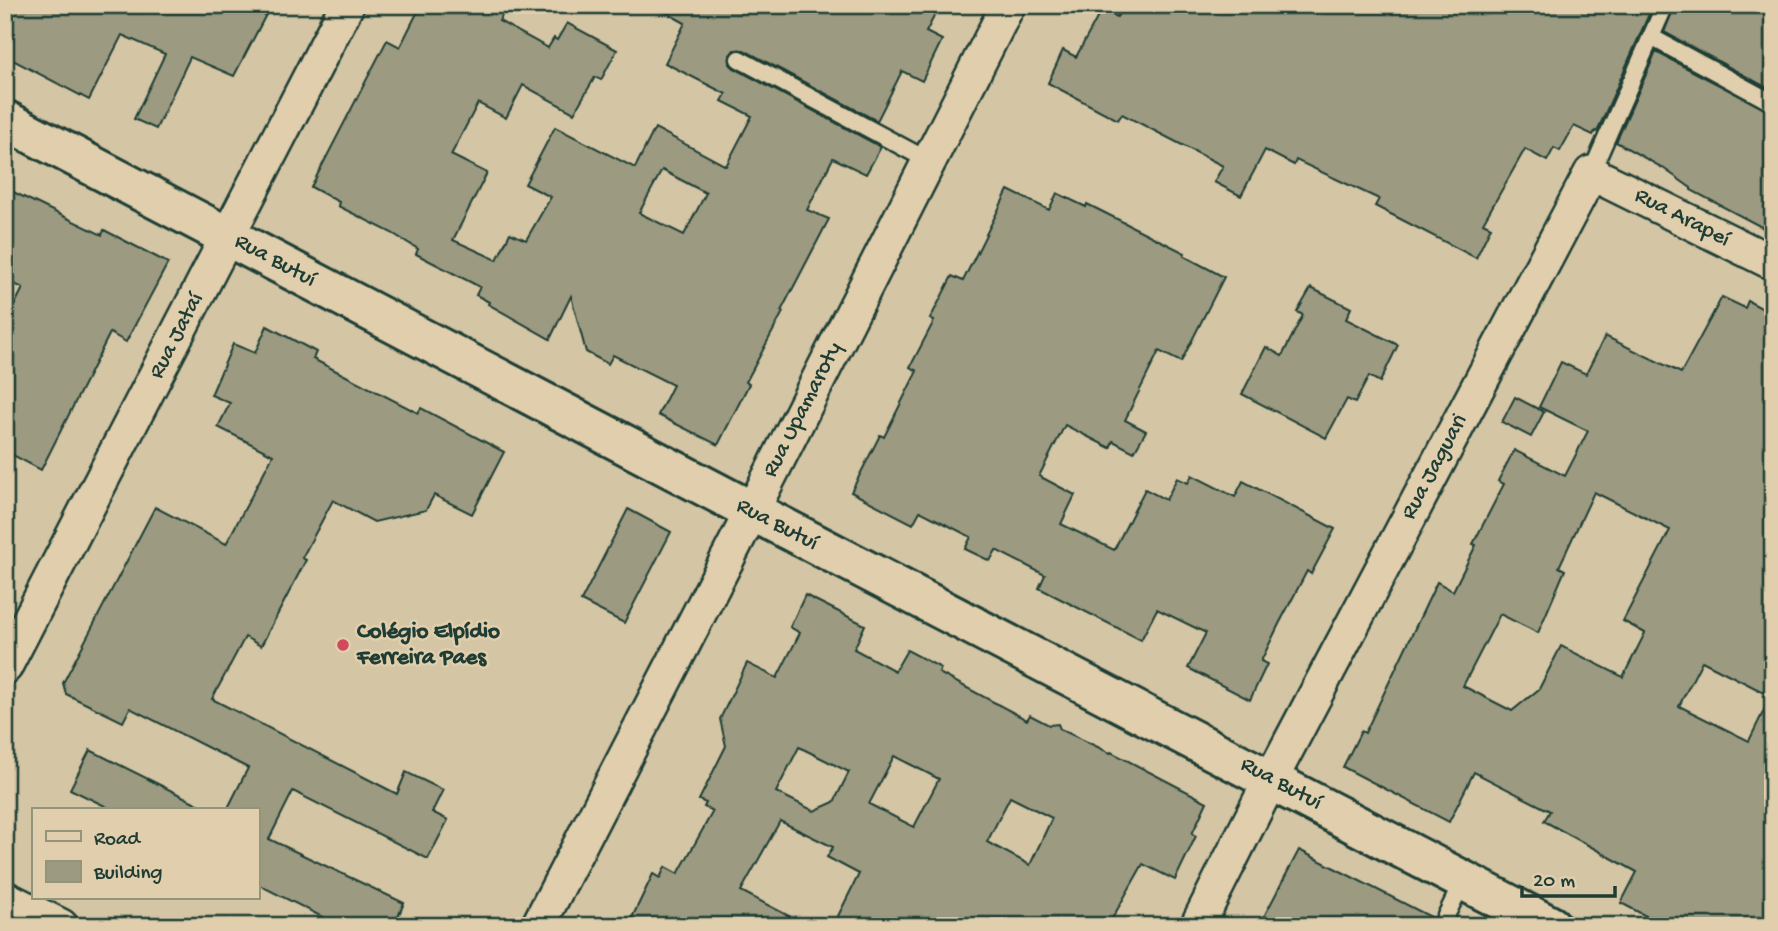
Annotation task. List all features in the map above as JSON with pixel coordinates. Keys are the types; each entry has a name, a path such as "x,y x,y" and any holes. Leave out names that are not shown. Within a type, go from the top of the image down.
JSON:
{"street":[{"name":"Rua Jataí","path":"5,667 347,5"},
{"name":"Rua Upamaroty","path":"538,926 1008,5"},
{"name":"Rua Butuí","path":"5,120 1551,926"},
{"name":"Rua Arapeí","path":"1591,173 1773,263"},
{"name":"Rua Jaguari","path":"1197,926 1271,779 1591,173"},
{"path":"5,898 61,926"}],"lane":[{"name":"Rua Jaguari","path":"1591,173 1665,5"},
{"path":"1651,37 1773,103"},
{"path":"739,59 929,161"},
{"path":"1441,926 1463,880"}],"building":[{"path":"5,5 271,5 234,76 190,57 156,129 134,119 165,54 122,35 89,100 5,56"},
{"path":"421,5 508,5 499,21 548,48 554,38 557,40 567,23 617,50 601,80 595,77 574,113 523,85 506,118 478,103 451,155 487,173 453,240 497,260 510,233 526,240 551,197 525,184 555,127 635,168 655,128 726,166 752,116 722,101 726,94 665,63 685,23 652,5 940,5 926,32 942,40 922,81 902,71 877,121 744,50 734,50 730,55 730,64 734,68 881,147 866,174 833,158 807,210 829,219 746,382 749,384 718,445 658,415 673,385 613,355 608,364 586,352 571,296 550,339 488,304 489,302 476,295 480,287 416,254 418,249 338,206 339,202 311,187 387,40 400,47","holes":["662,170 706,193 684,235 639,213"]},
{"path":"1124,5 1653,5 1597,132 1593,135 1574,126 1560,151 1554,148 1547,161 1525,149 1483,223 1491,227 1476,258 1375,206 1379,199 1296,160 1294,165 1265,150 1241,196 1214,182 1223,166 1122,114 1118,120 1048,83 1063,50 1076,57 1102,9 1117,17"},
{"path":"1675,5 1773,5 1773,91 1664,32"},
{"path":"1656,52 1773,113 1773,233 1691,190 1663,168 1616,142"},
{"path":"5,188 102,235 104,230 168,263 126,342 110,333 41,470 5,451 5,324 23,288 5,280 14,260 5,256"},
{"path":"1008,190 1049,210 1057,193 1086,207 1087,204 1185,253 1184,256 1224,277 1181,362 1159,351 1125,420 1146,431 1134,452 1113,441 1110,448 1065,425 1039,476 1075,495 1061,524 1114,550 1145,489 1166,500 1177,478 1188,483 1192,475 1235,497 1243,481 1335,529 1311,574 1307,571 1279,624 1261,661 1267,664 1250,700 1188,668 1206,633 1157,609 1141,640 1039,588 1045,575 996,550 990,561 965,549 971,537 920,511 913,524 851,492 880,435 884,437 917,371 910,367 934,321 930,319 952,276 963,281"},
{"path":"1311,288 1351,308 1346,319 1398,345 1380,382 1369,376 1355,403 1347,399 1326,438 1242,394 1266,347 1282,356 1303,315 1297,312"},
{"path":"1722,297 1745,308 1748,301 1773,314 1773,926 1665,926 1621,903 1637,872 1544,821 1550,811 1474,772 1449,822 1343,767 1361,731 1365,733 1437,582 1453,591 1476,545 1473,544 1504,484 1498,481 1514,450 1565,476 1588,431 1539,407 1561,362 1586,374 1605,336 1681,373","holes":["1594,492 1670,530 1623,621 1645,633 1623,677 1561,646 1539,689 1512,711 1463,686 1500,614 1538,633 1565,570 1559,567","1702,661 1771,696 1749,741 1679,706"]},
{"path":"267,326 316,352 313,359 418,413 421,408 504,452 472,514 434,495 426,510 374,522 333,500 302,558 306,560 261,646 245,637 212,699 397,794 406,772 443,790 432,812 448,820 428,859 293,791 269,839 404,903 394,926 340,926 259,885 259,808 228,808 248,768 130,708 123,722 66,694 63,683 155,507 226,544 273,455 218,427 230,403 211,395 233,344 255,353"},
{"path":"1515,397 1544,412 1531,437 1502,422"},
{"path":"628,509 671,532 624,623 581,601"},
{"path":"805,595 865,625 854,649 895,671 907,650 941,668 939,673 1027,720 1030,715 1049,725 1058,724 1060,729 1207,802 1192,834 1196,836 1175,880 1143,864 1108,926 833,926 859,874 827,857 833,847 780,821 741,891 808,926 628,926 653,874 660,878 665,867 678,874 713,811 704,807 706,803 699,800 726,746 720,719 747,663 777,678 800,633 790,627","holes":["799,747 849,772 834,802 814,811 776,792","894,756 939,779 914,827 869,804","1010,797 1052,818 1030,865 987,842"]},
{"path":"90,750 206,808 109,808 70,789"},
{"path":"1299,850 1433,918 1431,926 1259,926"}],"place":[{"name":"Colégio Elpídio Ferreira Paes","path":"343,645"}]}
